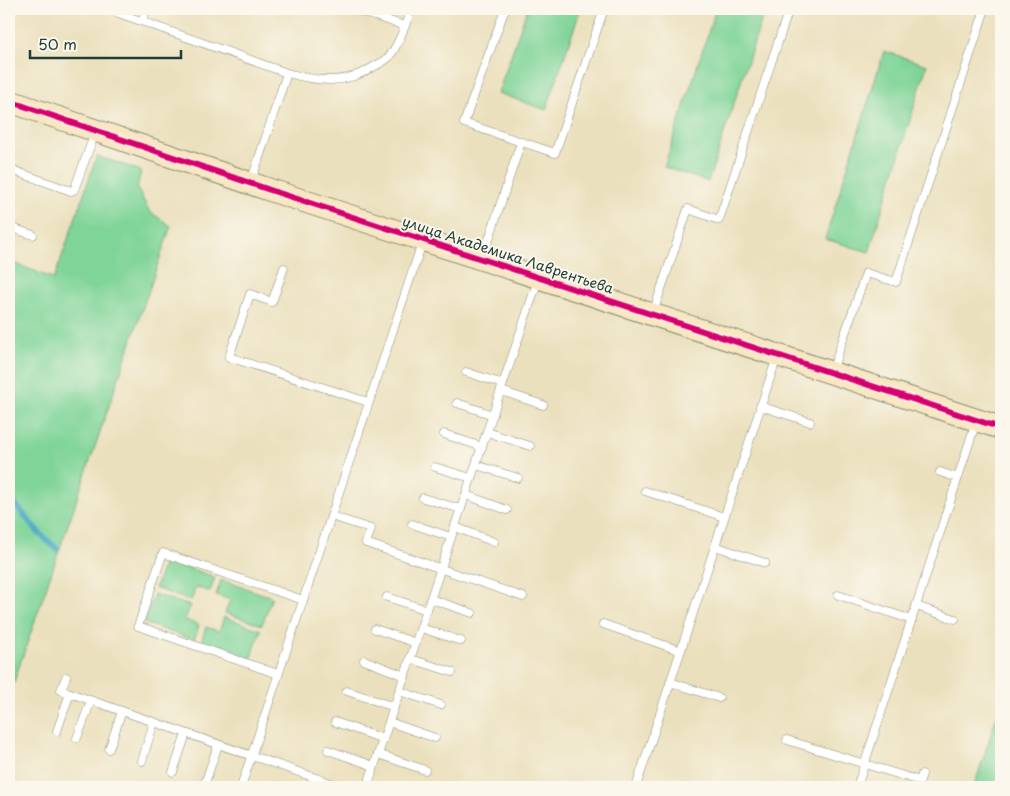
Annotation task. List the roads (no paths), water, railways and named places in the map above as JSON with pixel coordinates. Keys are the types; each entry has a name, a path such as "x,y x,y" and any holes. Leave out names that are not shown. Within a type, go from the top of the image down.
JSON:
{"street":[{"name":"улица Академика Лаврентьева","path":"9,101 422,241 1001,428"}],"lane":[{"path":"107,9 287,73 306,78 336,81 364,73 388,58 405,26 411,9"},
{"path":"142,21 147,9"},
{"path":"353,9 405,26"},
{"path":"504,9 464,123 555,153 604,9"},
{"path":"652,314 688,209 720,220 789,9"},
{"path":"832,373 866,273 896,282 985,9"},
{"path":"250,184 287,73"},
{"path":"9,169 71,191 74,190 96,131"},
{"path":"482,260 521,142"},
{"path":"9,227 33,235"},
{"path":"240,787 422,241"},
{"path":"284,268 272,302 250,294 229,356 368,402"},
{"path":"367,787 539,278"},
{"path":"636,787 778,356"},
{"path":"466,372 542,406"},
{"path":"457,403 493,415"},
{"path":"760,406 810,422"},
{"path":"858,787 977,420"},
{"path":"487,432 530,446"},
{"path":"444,434 482,447"},
{"path":"476,464 518,478"},
{"path":"435,467 471,478"},
{"path":"940,472 958,478"},
{"path":"645,491 724,517"},
{"path":"466,495 508,510"},
{"path":"423,498 461,509"},
{"path":"331,516 371,529 366,544 523,597"},
{"path":"412,524 451,537"},
{"path":"455,527 494,542"},
{"path":"714,546 765,562"},
{"path":"278,674 138,626 163,553 303,600"},
{"path":"838,595 912,620"},
{"path":"387,597 427,610"},
{"path":"430,599 472,613"},
{"path":"916,606 956,619"},
{"path":"602,624 680,651"},
{"path":"421,628 461,641"},
{"path":"375,629 416,643"},
{"path":"411,659 452,672"},
{"path":"364,660 405,676"},
{"path":"66,677 61,690 70,694 218,744 323,784 342,787"},
{"path":"670,682 719,698"},
{"path":"399,691 441,705"},
{"path":"347,692 394,707"},
{"path":"57,731 70,694"},
{"path":"77,738 90,700"},
{"path":"109,749 122,711"},
{"path":"142,761 154,722"},
{"path":"335,722 383,739"},
{"path":"389,722 435,738"},
{"path":"173,772 186,734"},
{"path":"787,740 920,782 922,774"},
{"path":"205,783 218,744"},
{"path":"328,750 374,766"},
{"path":"378,754 425,770"}],"waterway":[{"path":"9,497 40,534 57,549"}]}
